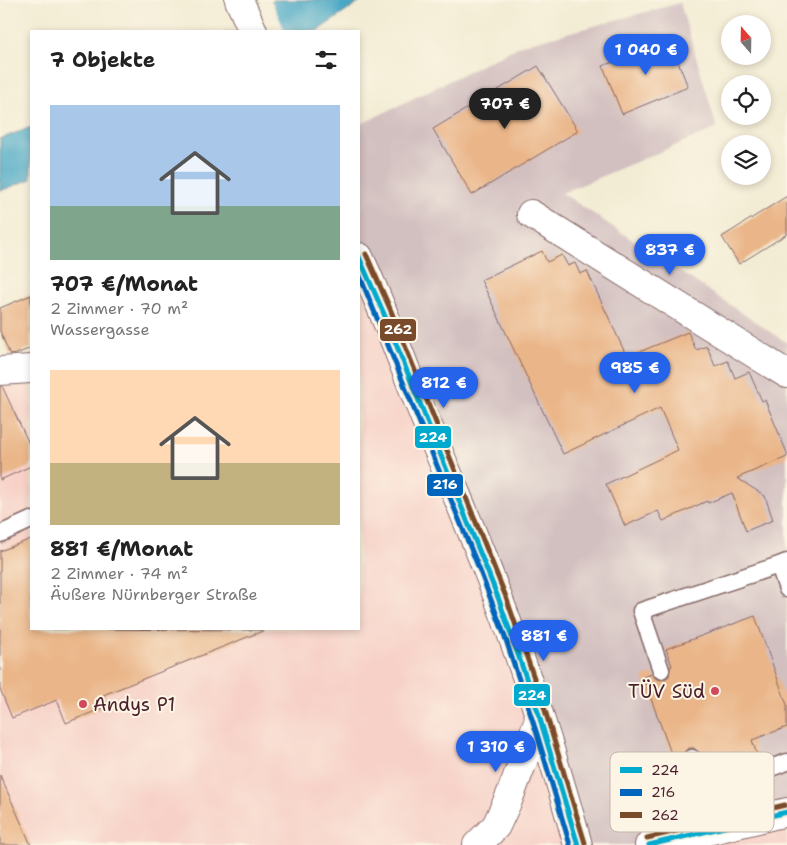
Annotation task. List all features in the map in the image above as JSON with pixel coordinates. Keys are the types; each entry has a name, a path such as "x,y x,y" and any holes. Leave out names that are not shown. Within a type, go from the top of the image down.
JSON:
{"main road":[{"path":"239,0 253,30"},
{"path":"531,214 787,374"},
{"path":"360,259 377,295 422,412 458,496 522,663 561,782 578,845"},
{"path":"0,371 30,369"},
{"path":"477,845 496,826 509,798 540,717"},
{"path":"774,815 787,812"},
{"path":"649,845 709,832"}],"lane":[{"path":"0,534 30,520"},
{"path":"661,670 640,611 783,563 787,589"},
{"path":"774,767 787,762"}],"shaded area":[{"path":"680,3 717,128 562,193 787,343 787,813 774,816 774,752 610,752 610,832 710,832 657,845 584,845 360,260 360,125 522,45"},
{"path":"360,260 584,845 0,845 0,386 30,385 30,630 360,630"},
{"path":"787,813 787,845 657,845 710,832 774,832 774,816"}],"water":[{"path":"274,0 363,0 318,30 227,30"},
{"path":"30,127 30,179 0,191 0,139"}],"pier":[{"path":"271,0 285,30 226,30"}],"building":[{"path":"669,39 688,87 622,114 603,66"},
{"path":"538,66 578,131 472,195 433,129"},
{"path":"787,196 787,234 739,264 722,237"},
{"path":"542,251 547,262 562,255 568,266 575,263 580,274 587,271 627,357 688,332 696,350 707,346 715,366 728,361 735,378 749,372 762,401 765,400 787,457 737,478 765,496 773,520 746,531 732,493 708,503 707,501 663,521 658,511 625,526 606,484 678,450 660,408 563,454 481,280"},
{"path":"30,295 30,348 10,355 0,331 0,308"},
{"path":"0,386 2,386 30,446 30,466 0,480"},
{"path":"30,539 30,630 265,630 103,695 108,706 66,723 57,700 12,718 0,689 0,551"},
{"name":"TÜV Süd","path":"755,616 787,705 787,727 752,740 756,752 698,752 694,748 689,748 684,752 671,752 643,677 652,674 660,680 669,676 670,667 672,666 666,649"},
{"path":"0,775 31,845 0,845"}],"transit line":[{"name":"262","path":"366,254 391,311 506,597 544,707 585,843"},
{"name":"224","path":"360,259 384,314 499,600 537,709 578,845"},
{"name":"216","path":"360,276 504,634 537,734 570,845"},
{"name":"262","path":"774,808 785,805"},
{"name":"224","path":"774,815 787,812"},
{"name":"262","path":"647,838 672,832"},
{"name":"224","path":"649,845 703,832"}],"place":[{"name":"TÜV Süd","path":"715,691"},
{"name":"Andys P1","path":"83,704"}]}
